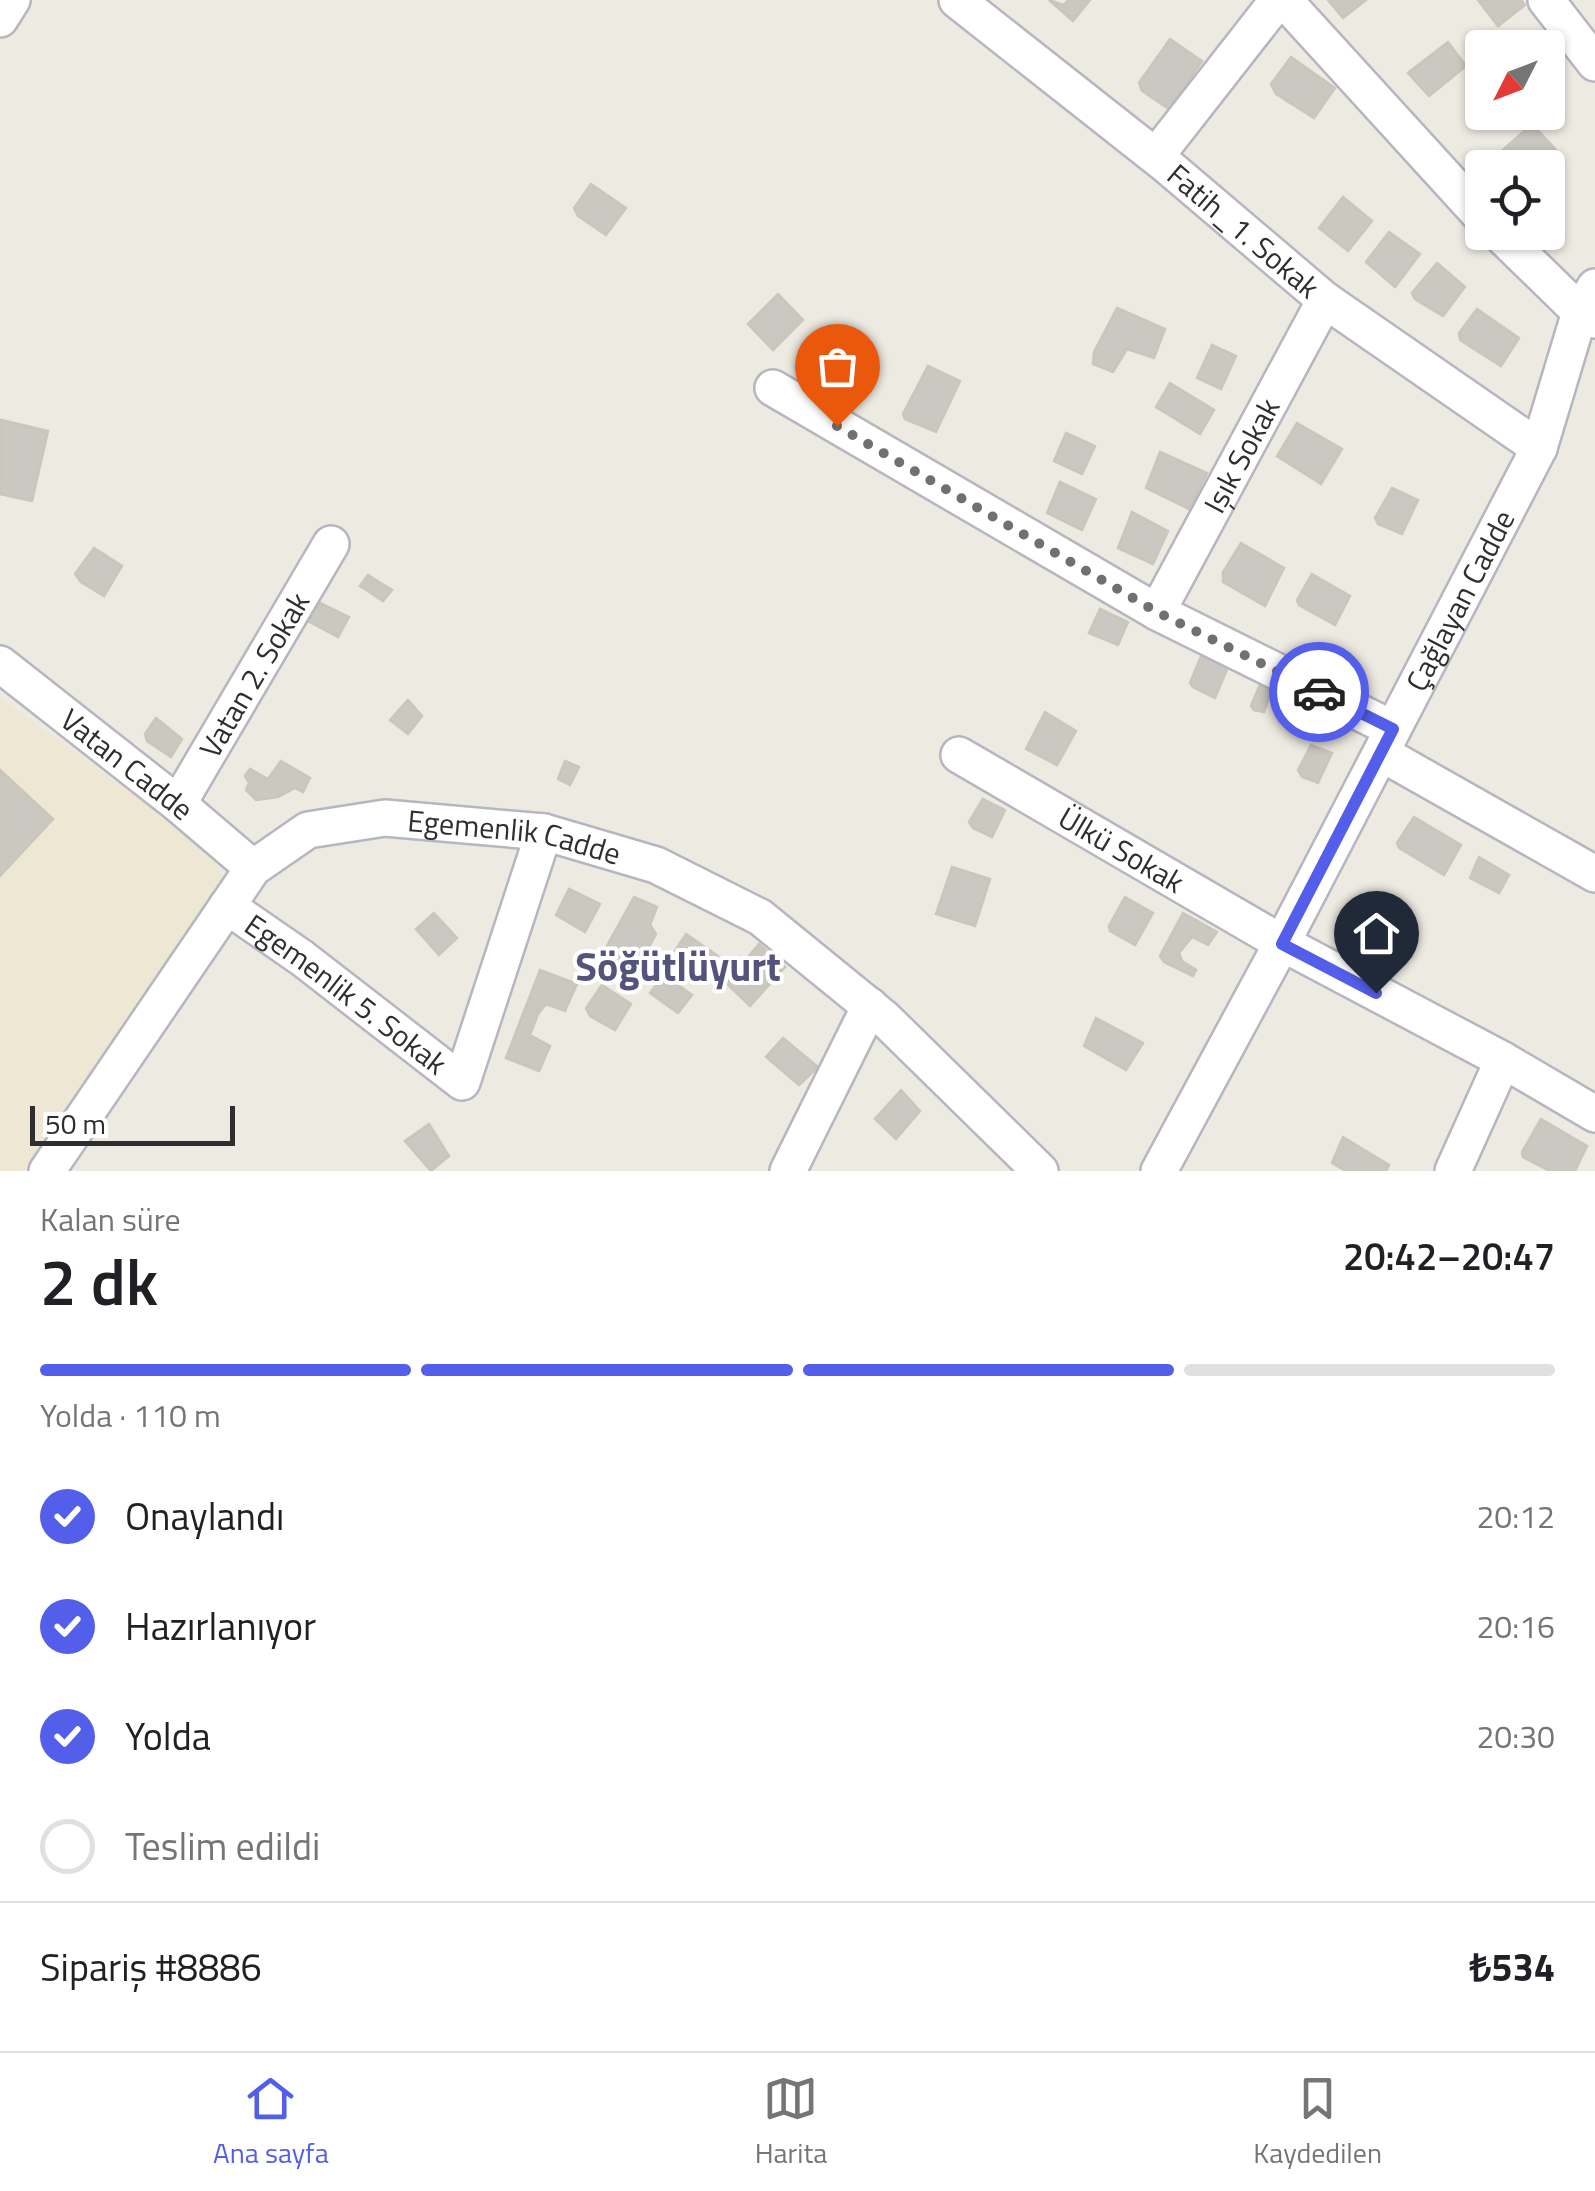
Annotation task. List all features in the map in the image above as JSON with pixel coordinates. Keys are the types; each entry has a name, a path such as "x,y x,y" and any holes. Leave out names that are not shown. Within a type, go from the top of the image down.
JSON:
{"street":[{"path":"0,19 12,0"},
{"name":"Fatih_1. Sokak","path":"957,0 1156,156 1324,300 1539,448"},
{"path":"1156,156 1281,0 1465,199"},
{"path":"1546,0 1595,63"},
{"path":"1520,250 1590,306"},
{"name":"Işık Sokak","path":"1157,612 1324,300"},
{"name":"Çağlayan Cadde","path":"1159,1171 1282,944 1539,448 1590,306"},
{"path":"773,388 1387,741 1595,874"},
{"name":"Vatan 2. Sokak","path":"178,804 331,544"},
{"name":"Vatan Cadde","path":"0,664 253,868"},
{"name":"Ülkü Sokak","path":"959,754 1282,944 1502,1060 1595,1114"},
{"name":"Egemenlik Cadde","path":"56,1167 253,868 308,830 384,818 544,832 656,865 760,917 870,1006 1040,1171"},
{"name":"Egemenlik 5. Sokak","path":"227,906 302,958 462,1082 544,832"},
{"path":"788,1171 870,1006"},
{"path":"1453,1171 1502,1060"}],"shaded area":[{"path":"0,698 208,849 224,879 23,1171 0,1171"}],"building":[{"path":"1049,0 1063,5 1069,0 1090,0 1073,21"},
{"path":"1328,0 1366,0 1343,18"},
{"path":"1478,0 1521,0 1525,5 1498,26"},
{"path":"1170,39 1202,61 1169,109 1142,91 1139,83"},
{"path":"1448,42 1465,65 1429,96 1408,73"},
{"path":"1291,57 1335,88 1314,118 1276,94 1271,84"},
{"path":"1525,130 1538,130 1556,150 1503,150"},
{"path":"591,184 626,208 606,235 578,216 574,208"},
{"path":"1343,197 1372,221 1348,251 1319,228"},
{"path":"1389,232 1420,254 1395,287 1366,262"},
{"path":"1437,263 1465,287 1443,316 1415,299 1412,293"},
{"path":"778,294 803,320 773,350 748,324"},
{"path":"1117,308 1165,329 1154,358 1127,349 1113,372 1093,364 1094,352"},
{"path":"1477,309 1519,338 1501,366 1460,340 1459,333"},
{"path":"1212,345 1236,356 1221,389 1197,378"},
{"path":"928,366 960,381 936,432 905,419 903,414"},
{"path":"1170,383 1214,410 1200,434 1156,407"},
{"path":"1,420 48,431 32,501 0,494"},
{"path":"1297,423 1342,449 1321,484 1277,456"},
{"path":"1066,433 1095,446 1082,474 1054,461"},
{"path":"1160,452 1207,473 1189,509 1146,488"},
{"path":"1060,482 1096,499 1082,530 1047,513"},
{"path":"1392,488 1418,500 1402,534 1378,524 1375,518"},
{"path":"1132,512 1168,531 1153,564 1118,548"},
{"path":"1241,543 1284,568 1265,606 1223,582 1223,572"},
{"path":"94,548 122,566 104,596 75,574"},
{"path":"1312,574 1350,596 1335,625 1299,605 1297,600"},
{"path":"368,575 392,590 383,601 360,586"},
{"path":"318,602 349,617 338,637 308,621"},
{"path":"1100,609 1128,622 1118,645 1089,633"},
{"path":"1204,649 1230,662 1215,698 1190,683"},
{"path":"1266,670 1277,673 1264,712 1251,706"},
{"path":"408,700 422,716 408,734 390,720"},
{"path":"1045,712 1076,731 1057,765 1026,749"},
{"path":"156,718 182,739 171,757 147,741 145,734"},
{"path":"1311,745 1332,753 1318,783 1302,777 1298,770"},
{"path":"281,761 310,778 303,792 295,788 278,797 256,800 246,790 249,783 245,776 250,769 268,779"},
{"path":"565,761 579,767 570,785 558,779"},
{"path":"0,770 53,819 0,876"},
{"path":"983,799 1005,810 992,837 969,822"},
{"path":"1414,817 1461,845 1444,875 1399,848 1397,843"},
{"path":"1479,857 1509,875 1499,893 1470,878"},
{"path":"952,867 990,879 975,926 936,914"},
{"path":"569,889 600,904 585,932 556,915"},
{"path":"634,897 657,907 650,925 656,934 636,971 603,953"},
{"path":"1125,897 1153,913 1135,945 1110,931"},
{"path":"434,913 457,938 439,955 416,929"},
{"path":"1183,913 1217,932 1208,945 1192,937 1179,953 1182,961 1196,970 1193,976 1164,962 1160,956"},
{"path":"686,934 718,956 706,974 675,951"},
{"path":"759,944 785,967 750,1006 726,983"},
{"path":"540,970 577,984 565,1011 546,1004 538,1014 530,1035 550,1046 539,1071 506,1058"},
{"path":"664,975 692,995 678,1013 650,993"},
{"path":"602,985 631,1004 615,1030 590,1016 586,1008"},
{"path":"1096,1018 1143,1043 1126,1070 1084,1046"},
{"path":"783,1038 818,1067 799,1085 766,1057"},
{"path":"901,1090 920,1111 896,1139 875,1119"},
{"path":"1541,1119 1587,1146 1575,1171 1550,1171 1523,1157 1522,1152"},
{"path":"429,1124 449,1156 431,1171 405,1141"},
{"path":"1343,1137 1389,1165 1386,1171 1346,1171 1332,1163"}],"way so far":[{"path":"837,426 1157,612 1319,692"}],"district":[{"name":"Söğütlüyurt","path":"678,966"}],"route":[{"path":"1319,692 1393,729 1282,944 1376,993"}]}
